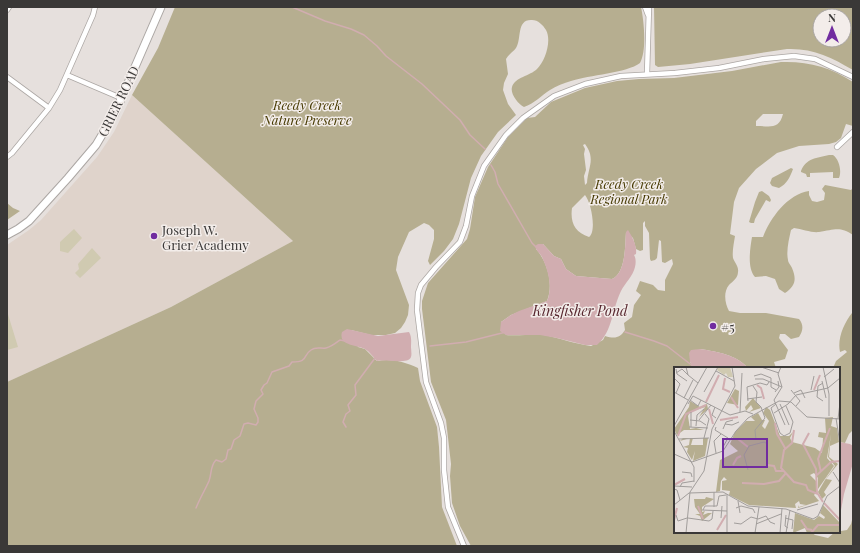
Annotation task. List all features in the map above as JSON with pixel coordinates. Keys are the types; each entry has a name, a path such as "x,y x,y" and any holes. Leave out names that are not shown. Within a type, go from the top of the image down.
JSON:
{"street":[{"path":"7,157 12,153 48,108 67,75 93,15 94,7"},
{"name":"GRIER ROAD","path":"7,235 18,229 29,220 96,145 108,126 161,7"},
{"path":"645,7 649,17"},
{"path":"648,74 649,7"},
{"path":"464,546 448,507 444,470 444,438 441,423 426,382 417,310 418,293 421,285 460,242 466,226 472,196 484,166 506,135 523,118 554,96 585,84 621,76 675,73 719,68 764,59 794,56 815,59 853,76"},
{"path":"67,75 121,98"},
{"path":"7,77 48,108"},
{"path":"838,147 853,132"}],"shaded area":[{"name":"Joseph W. Grier Academy","path":"132,95 293,241 171,307 7,382 7,245 41,220 97,157 114,132"},
{"path":"74,229 82,238 68,253 60,251 60,242"},
{"path":"92,248 101,258 80,278 75,273 79,269 78,264"},
{"path":"7,311 18,347 7,350"}],"green space":[{"name":"Reedy Creek Nature Preserve","path":"175,7 641,7 644,27 644,51 640,63 617,72 579,79 563,84 547,92 535,102 524,107 519,104 512,93 512,87 516,81 537,69 543,61 547,51 548,35 542,25 534,20 527,21 521,26 518,44 506,59 508,74 503,90 508,104 516,115 498,132 481,156 471,178 459,224 453,239 444,251 430,265 428,261 434,239 434,230 429,225 424,223 409,232 398,257 396,270 409,305 408,315 405,322 395,333 386,335 371,335 351,330 358,347 365,349 377,361 398,361 418,368 420,381 437,427 442,507 457,546 7,546 7,382 171,307 293,241 132,95 158,48"},
{"path":"654,7 853,7 853,70 822,54 796,49 658,67 655,65"},
{"name":"Reedy Creek Regional Park","path":"781,62 791,62 818,66 836,72 853,82 853,126 846,124 841,138 836,142 829,144 799,146 777,153 756,169 739,188 734,202 730,234 735,236 733,258 738,274 726,291 725,298 729,311 740,313 766,313 799,319 802,324 802,330 799,337 791,339 785,334 780,334 779,338 788,350 785,359 774,362 776,367 747,367 732,357 700,349 690,362 693,367 674,367 674,533 812,533 828,538 834,533 840,533 840,531 847,530 851,524 853,516 853,546 471,546 460,526 452,503 450,476 451,464 446,420 431,382 422,309 422,301 428,283 467,239 475,197 488,167 508,137 527,118 535,117 551,102 585,88 617,81 674,78 732,71","holes":["763,114 783,114 779,123 776,125 756,126 756,121","585,144 591,159 587,183 585,185 585,149 583,145","585,195 589,204 593,223 593,229 589,237 577,230 574,226 572,218 572,208","645,221 645,226 649,233 651,261 657,258 659,240 661,241 662,262 665,263 672,259 673,264 665,280 665,291 658,290 653,285 640,281 636,291 641,295 634,305 632,317 624,323 625,330 621,335 614,338 605,336 603,340 591,346 544,335 506,335 501,322 511,315 547,301 550,287 548,273 546,266 536,249 543,244 554,256 561,259 566,269 576,276 612,279 617,276 622,265 625,251 626,232 633,238 636,249 640,251 643,250 643,223"]},
{"path":"833,155 838,162 840,169 839,178 833,178 833,172 810,173 810,177 807,177 806,174 801,172 803,167 809,161"},
{"path":"791,168 793,169 792,172 784,184 779,188 772,186 770,183 772,178"},
{"path":"825,185 851,190 853,188 853,235 844,230 816,232 794,228 791,230 787,253 788,261 795,279 791,288 785,293 779,289 775,279 766,276 755,277 752,273 750,264 752,237 763,237 770,222 781,208 801,193 809,191 812,201 817,202 824,200 825,193 822,189"},
{"path":"762,191 769,196 771,200 770,202 766,200 754,223 751,223 749,222 755,202 759,192"},
{"path":"7,203 20,211 7,220"},
{"path":"853,312 853,430 849,434 845,443 840,442 840,367 833,367 836,361 847,352 845,350 840,352 839,342 844,326"}],"water":[{"name":"Kingfisher Pond","path":"628,230 636,248 636,254 634,255 636,261 635,267 633,273 621,291 609,327 597,345 585,345 540,335 506,335 500,331 501,322 511,315 547,301 550,290 548,273 542,257 535,246 538,244 543,244 554,256 561,259 566,269 576,276 612,279 617,276 622,265 625,251 626,232"},
{"path":"347,329 378,336 409,332 411,336 411,357 406,361 377,361 365,349 349,344 343,340 342,332"},
{"path":"700,349 720,353 738,360 747,367 693,367 690,362 689,353 691,350"},
{"path":"840,442 853,446 853,463 844,494 840,516"}],"waterway":[{"path":"292,7 364,35 386,56 422,84 460,120 470,135 485,149"},
{"path":"491,165 495,172 498,184 532,243 536,247"},
{"path":"430,346 466,342 506,332"},
{"path":"625,332 667,346 694,367"},
{"path":"196,508 209,481 214,462 216,460 222,462 226,459 228,450 231,449 234,440 240,436 244,424 248,423 256,425 258,422 254,409 256,401 263,394 261,390 267,383 272,372 289,366 292,362 303,360 308,352 313,349 326,348 332,346 340,340 345,341"},
{"path":"346,427 343,422 346,414 350,411 348,405 356,395 355,385 375,358"}],"place":[{"name":"Joseph W. Grier Academy","path":"154,236"},
{"name":"#5","path":"713,326"}]}
